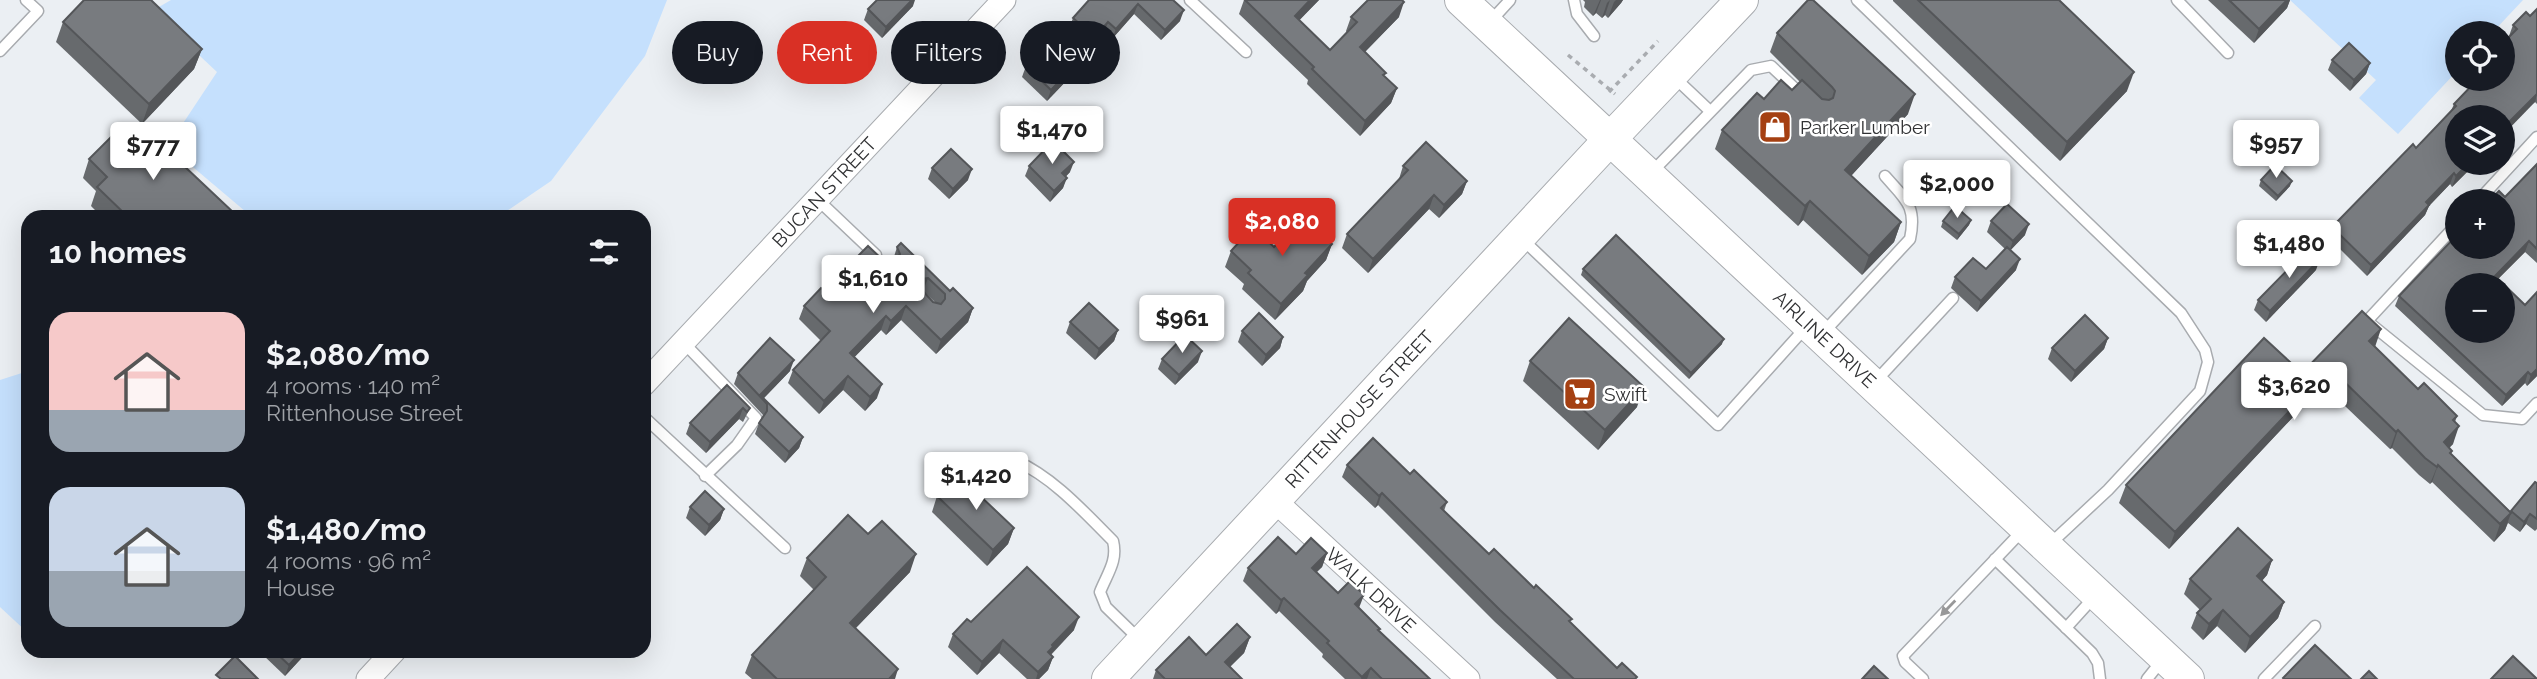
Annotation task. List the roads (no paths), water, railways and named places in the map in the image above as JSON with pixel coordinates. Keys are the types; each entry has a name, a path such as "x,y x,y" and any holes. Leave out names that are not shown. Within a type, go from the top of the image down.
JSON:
{"main road":[{"name":"AIRLINE DRIVE","path":"1461,0 2097,594 2156,668 2188,679"},
{"name":"RITTENHOUSE STREET","path":"1108,679 1742,0"}],"street":[{"name":"BUCAN STREET","path":"651,376 1004,0"},
{"name":"WALK DRIVE","path":"1274,500 1468,679"},
{"path":"368,679 388,658"}],"lane":[{"path":"0,51 38,11 26,0"},
{"path":"1190,0 1246,52"},
{"path":"1487,24 1510,0"},
{"path":"1574,0 1577,14 1594,36"},
{"path":"2177,0 2228,53"},
{"path":"1861,1 2181,313 2205,350 2208,362 2200,391 2108,490 2036,537 1995,559 1903,656 1905,662 1923,679"},
{"path":"1650,175 1751,70 1771,66 1810,103"},
{"path":"1671,75 1710,111"},
{"path":"2489,189 2537,137"},
{"path":"1520,237 1718,425 1910,239 1914,221 1911,207 1885,176"},
{"path":"817,199 887,266"},
{"path":"2445,237 2367,321 2483,415 2522,419 2537,402"},
{"path":"1873,384 1953,298"},
{"path":"683,342 756,418 737,445 705,476"},
{"path":"651,424 785,548"},
{"path":"1016,461 1046,478 1113,541 1113,564 1100,592 1106,607 1143,642"},
{"path":"1995,559 2092,653 2098,663 2100,679"},
{"path":"2066,628 2097,594"},
{"path":"2264,679 2315,626"}],"place":[{"name":"Parker Lumber","path":"1775,127"},
{"name":"Swift","path":"1580,394"}]}
